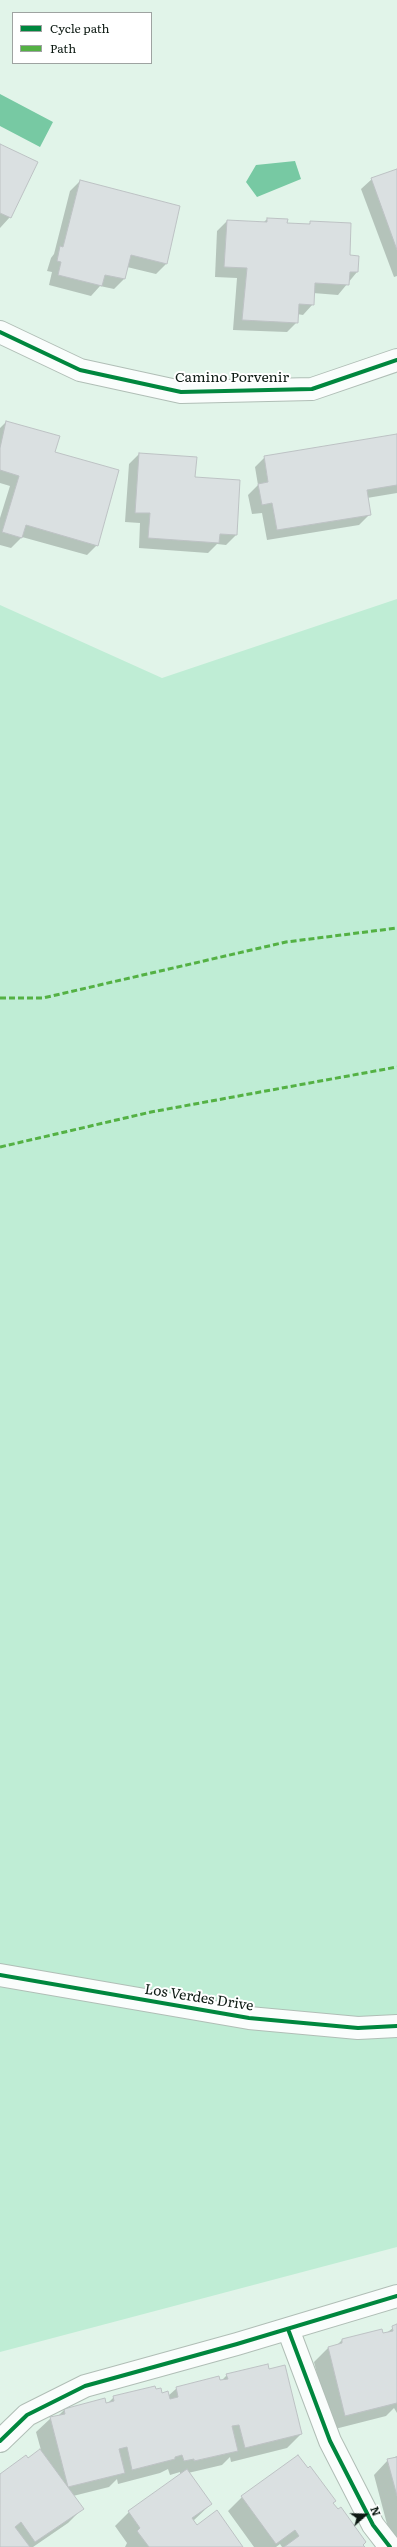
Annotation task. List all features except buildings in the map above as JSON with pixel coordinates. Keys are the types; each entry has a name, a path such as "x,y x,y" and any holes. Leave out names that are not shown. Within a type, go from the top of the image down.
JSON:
{"street":[{"name":"Camino Porvenir","path":"0,332 80,370 181,392 312,388 397,360"},
{"name":"Los Verdes Drive","path":"0,1975 249,2018 358,2028 397,2026"},
{"path":"0,2441 27,2415 84,2386 288,2329 397,2296"},
{"path":"288,2329 330,2441 373,2525 390,2547"}],"shaded area":[{"path":"0,94 53,122 40,147 0,126"},
{"path":"295,161 301,179 257,197 246,182 256,165"},
{"path":"397,599 397,2247 0,2352 0,605 162,678"}],"marked path":[{"path":"0,998 43,998 286,942 397,928"},
{"path":"0,1147 151,1112 397,1067"}],"cycle path":[{"path":"0,332 80,370 181,392 312,389 397,360"},
{"path":"0,1975 249,2018 358,2028 397,2026"},
{"path":"0,2441 27,2415 85,2386 237,2344 397,2296"},
{"path":"288,2329 330,2441 373,2525 390,2547"}]}
